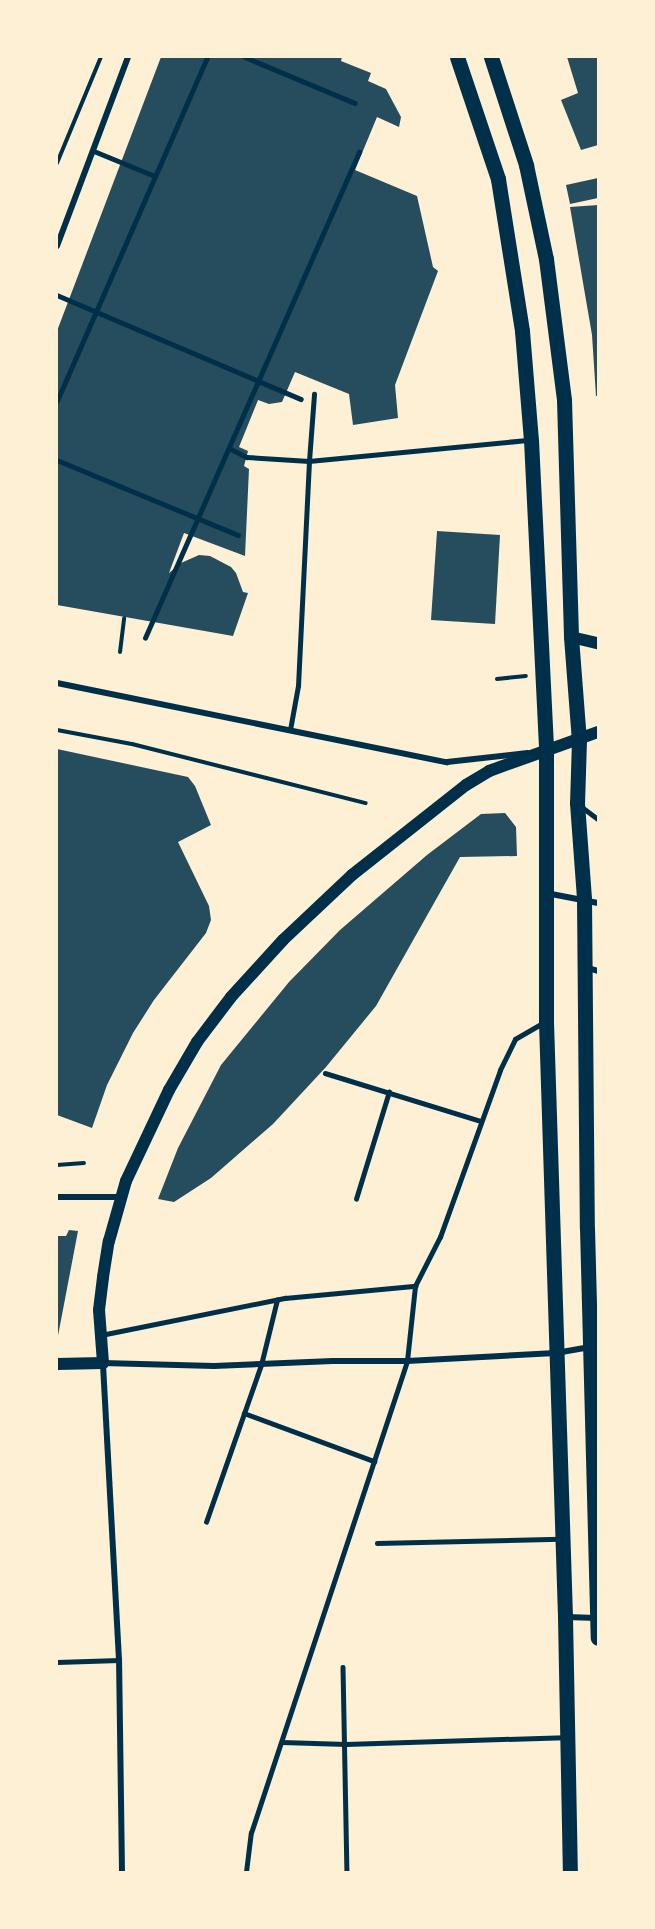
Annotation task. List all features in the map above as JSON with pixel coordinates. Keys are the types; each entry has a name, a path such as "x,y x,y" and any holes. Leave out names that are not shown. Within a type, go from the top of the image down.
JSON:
{"main road":[{"path":"457,57 498,179 522,331 531,440 546,751 546,1022 565,1617 570,1872"},
{"path":"491,57 526,165 546,259 561,364 566,442 571,637 579,740 577,803 591,901 592,1228 598,1638"},
{"path":"571,637 598,643"},
{"path":"57,1364 103,1363 99,1310 109,1241 122,1197 151,1126 197,1042 231,997 283,940 352,875 466,785 489,771 598,732"}],"street":[{"path":"57,246 128,57"},
{"path":"57,683 447,762 546,751"},
{"path":"546,893 591,901"},
{"path":"57,1197 122,1197"},
{"path":"122,1872 118,1660 103,1363 214,1366 407,1361 556,1353 595,1347"},
{"path":"565,1617 598,1618"}],"lane":[{"path":"57,401 207,57"},
{"path":"245,57 355,103"},
{"path":"94,151 155,176"},
{"path":"145,638 359,152"},
{"path":"57,295 301,399"},
{"path":"290,730 297,686 314,394"},
{"path":"229,448 247,457 309,461 531,440"},
{"path":"57,460 238,535"},
{"path":"577,803 598,819"},
{"path":"246,1872 251,1833 407,1361 415,1286 440,1237 500,1070 515,1039 546,1022"},
{"path":"325,1073 481,1121"},
{"path":"356,1198 389,1092"},
{"path":"101,1335 277,1300 415,1286"},
{"path":"206,1522 261,1365 277,1300"},
{"path":"244,1413 374,1461"},
{"path":"377,1542 562,1539"},
{"path":"57,1662 118,1660"},
{"path":"343,1667 347,1872"},
{"path":"282,1742 346,1744 567,1737"}],"path":[{"path":"57,163 101,57"},
{"path":"120,652 124,618"},
{"path":"57,729 132,744 313,787 366,803"},
{"path":"57,1165 84,1163"}],"building":[{"path":"161,57 342,57 341,61 371,73 368,81 386,89 401,117 399,127 377,117 355,170 417,196 433,267 438,271 395,385 398,418 353,425 349,394 295,372 282,402 269,404 258,400 239,447 248,451 244,466 249,469 245,556 184,533 169,573 181,563 199,555 210,556 231,567 236,573 243,592 248,593 233,636 57,605 57,331"},
{"path":"567,57 598,57 598,145 581,150 561,100 578,93"},
{"path":"598,178 598,198 570,204 566,185"},
{"path":"598,205 598,396 596,396 592,335 570,207"},
{"path":"437,531 500,535 495,624 431,620"},
{"path":"57,749 188,777 195,786 211,825 178,842 209,906 211,920 206,933 154,1000 133,1033 107,1085 92,1128 57,1115"},
{"path":"505,813 516,827 517,856 460,857 376,1006 326,1067 273,1124 211,1178 174,1202 158,1199 178,1148 221,1065 289,982 340,930 427,855 481,814"},
{"path":"69,1230 78,1231 57,1341 57,1236 66,1236"}]}
